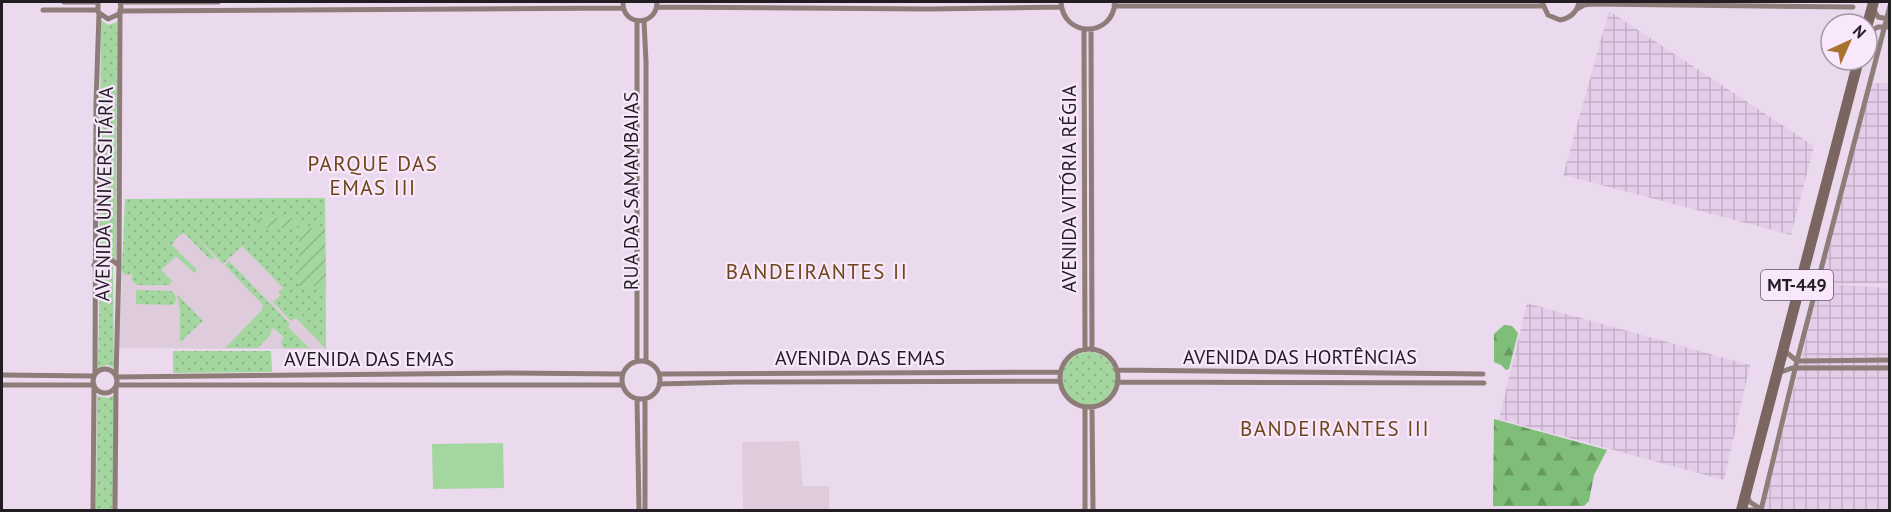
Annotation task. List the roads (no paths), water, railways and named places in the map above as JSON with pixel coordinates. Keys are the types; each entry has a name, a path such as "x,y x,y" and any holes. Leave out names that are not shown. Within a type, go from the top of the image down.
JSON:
{"main road":[{"path":"1874,10 1876,2"},
{"name":"MT-449","path":"1738,510 1853,72"},
{"name":"MT-449","path":"1746,510 1858,72"}],"street":[{"path":"64,2 98,2"},
{"name":"AVENIDA UNIVERSITÁRIA","path":"94,375 98,2"},
{"path":"120,2 218,2"},
{"name":"AVENIDA UNIVERSITÁRIA","path":"116,376 120,2"},
{"path":"1577,9 1579,2"},
{"path":"43,10 98,12 108,19 116,17 120,12 623,5 627,15 640,21 652,16 657,4 929,9 1061,4 1069,21 1084,29 1091,29 1109,19 1114,4 1542,4 1548,15 1557,19 1567,18 1584,5 1592,4 1852,7"},
{"path":"1761,510 1796,364 1887,27 1890,6"},
{"path":"1874,10 1878,16 1888,19"},
{"name":"RUA DAS SAMAMBAIAS","path":"637,361 640,21"},
{"name":"RUA DAS SAMAMBAIAS","path":"640,21 646,62 646,361"},
{"name":"AVENIDA VITÓRIA RÉGIA","path":"1084,29 1085,350"},
{"name":"AVENIDA VITÓRIA RÉGIA","path":"1091,29 1092,350"},
{"path":"94,265 101,259 108,258 118,266"},
{"path":"1085,350 1092,350 1107,356 1116,370 1117,382 1113,394 1107,401 1092,407 1085,407 1077,405 1065,395 1060,381 1060,372 1069,357 1085,350"},
{"path":"1786,352 1796,364 1890,368"},
{"path":"1781,372 1796,364 1890,360"},
{"path":"637,361 646,361 655,367 659,374 659,384 656,392 645,399 637,399 626,392 622,385 622,374 627,366 637,361"},
{"path":"2,375 94,375 105,369 113,371 116,376 115,510"},
{"name":"AVENIDA DAS HORTÊNCIAS","path":"1116,370 1484,374"},
{"name":"AVENIDA DAS EMAS","path":"659,374 1060,372"},
{"name":"AVENIDA DAS EMAS","path":"116,376 622,374"},
{"path":"93,510 94,375"},
{"name":"AVENIDA DAS EMAS","path":"659,384 1060,381"},
{"name":"AVENIDA DAS HORTÊNCIAS","path":"1117,382 1484,383"},
{"path":"2,385 94,386 104,393 112,392 116,386"},
{"name":"AVENIDA DAS EMAS","path":"116,386 622,385"},
{"path":"637,399 639,510"},
{"path":"645,399 645,510"},
{"path":"1084,510 1085,407"},
{"path":"1092,407 1093,510"},
{"path":"1748,498 1761,510"},
{"path":"1746,510 1761,510"}],"district":[{"name":"PARQUE DAS EMAS III","path":"373,176"},
{"name":"BANDEIRANTES II","path":"817,272"},
{"name":"BANDEIRANTES III","path":"1335,429"}]}
